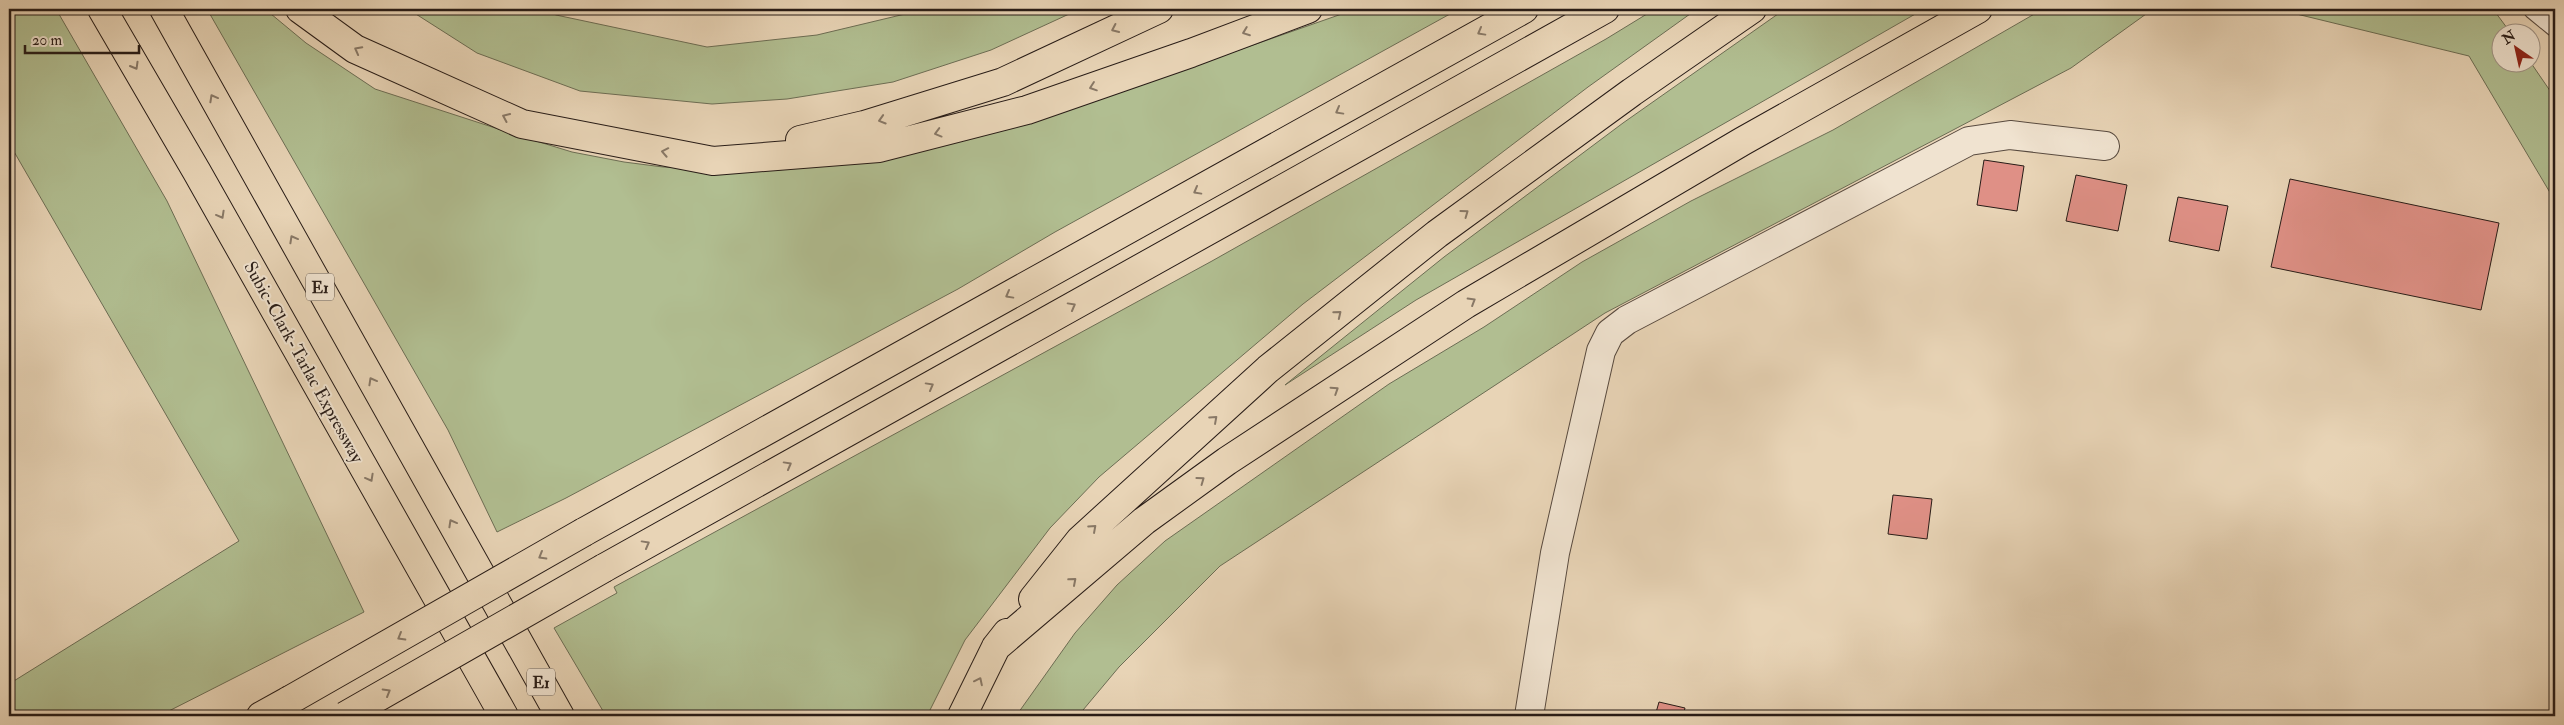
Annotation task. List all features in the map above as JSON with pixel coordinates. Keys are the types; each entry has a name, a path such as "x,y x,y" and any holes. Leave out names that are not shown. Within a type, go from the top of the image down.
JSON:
{"highway":[{"name":"Subic-Clark-Tarlac Expressway","path":"102,9 197,172 502,713"},
{"name":"E1","path":"164,9 560,716"},
{"path":"300,9 355,49 522,124 713,161 879,148 1027,110 1192,53 1308,9"},
{"path":"713,161 864,125 1003,82 1159,9"},
{"path":"261,716 584,532 1524,9"},
{"path":"345,716 604,568 1605,9"},
{"path":"962,716 996,647 1080,540 1268,369 1437,234 1632,92 1752,9"},
{"path":"996,647 1144,521 1227,461 1466,304 1743,141 1978,9"}],"street":[{"path":"1529,716 1555,553 1601,351 1610,333 1627,320 1969,142 2010,136 2105,146"}],"lane":[{"path":"2533,9 2555,27"}],"green space":[{"path":"9,9 56,9 167,201 364,612 159,716 9,716 9,684 239,541 9,143"},
{"path":"207,9 265,9 306,43 375,89 572,152 663,167 778,170 830,164 927,148 982,136 1096,100 1356,9 1459,9 1055,232 958,289 566,498 497,532 448,430"},
{"path":"408,9 543,9 556,15 707,47 817,35 926,9 1080,9 991,50 893,82 787,99 712,104 580,91 477,53"},
{"path":"1655,9 1697,9 1588,87 1303,304 1099,477 1050,528 965,640 927,716 606,716 554,628 617,593 614,587 1212,261 1606,39"},
{"path":"1785,9 1924,9 1416,300 1285,385 1444,257 1623,123"},
{"path":"2043,9 2153,9 2071,68 1605,313 1220,566 1119,667 1078,716 1016,716 1075,633 1117,585 1165,541 1389,384 1484,327 1582,262 1691,201 1833,130"},
{"path":"2276,9 2493,9 2503,22 2492,22 2492,72 2537,72 2555,98 2555,201 2469,56"}],"building":[{"path":"1984,160 2024,166 2017,211 1977,205"},
{"path":"2076,175 2127,185 2118,231 2066,221"},
{"path":"2290,179 2499,223 2481,310 2271,267"},
{"path":"2178,197 2228,206 2219,251 2169,241"},
{"path":"1893,495 1932,499 1927,539 1888,534"},
{"path":"1659,702 1685,708 1683,716 1655,716"}]}
